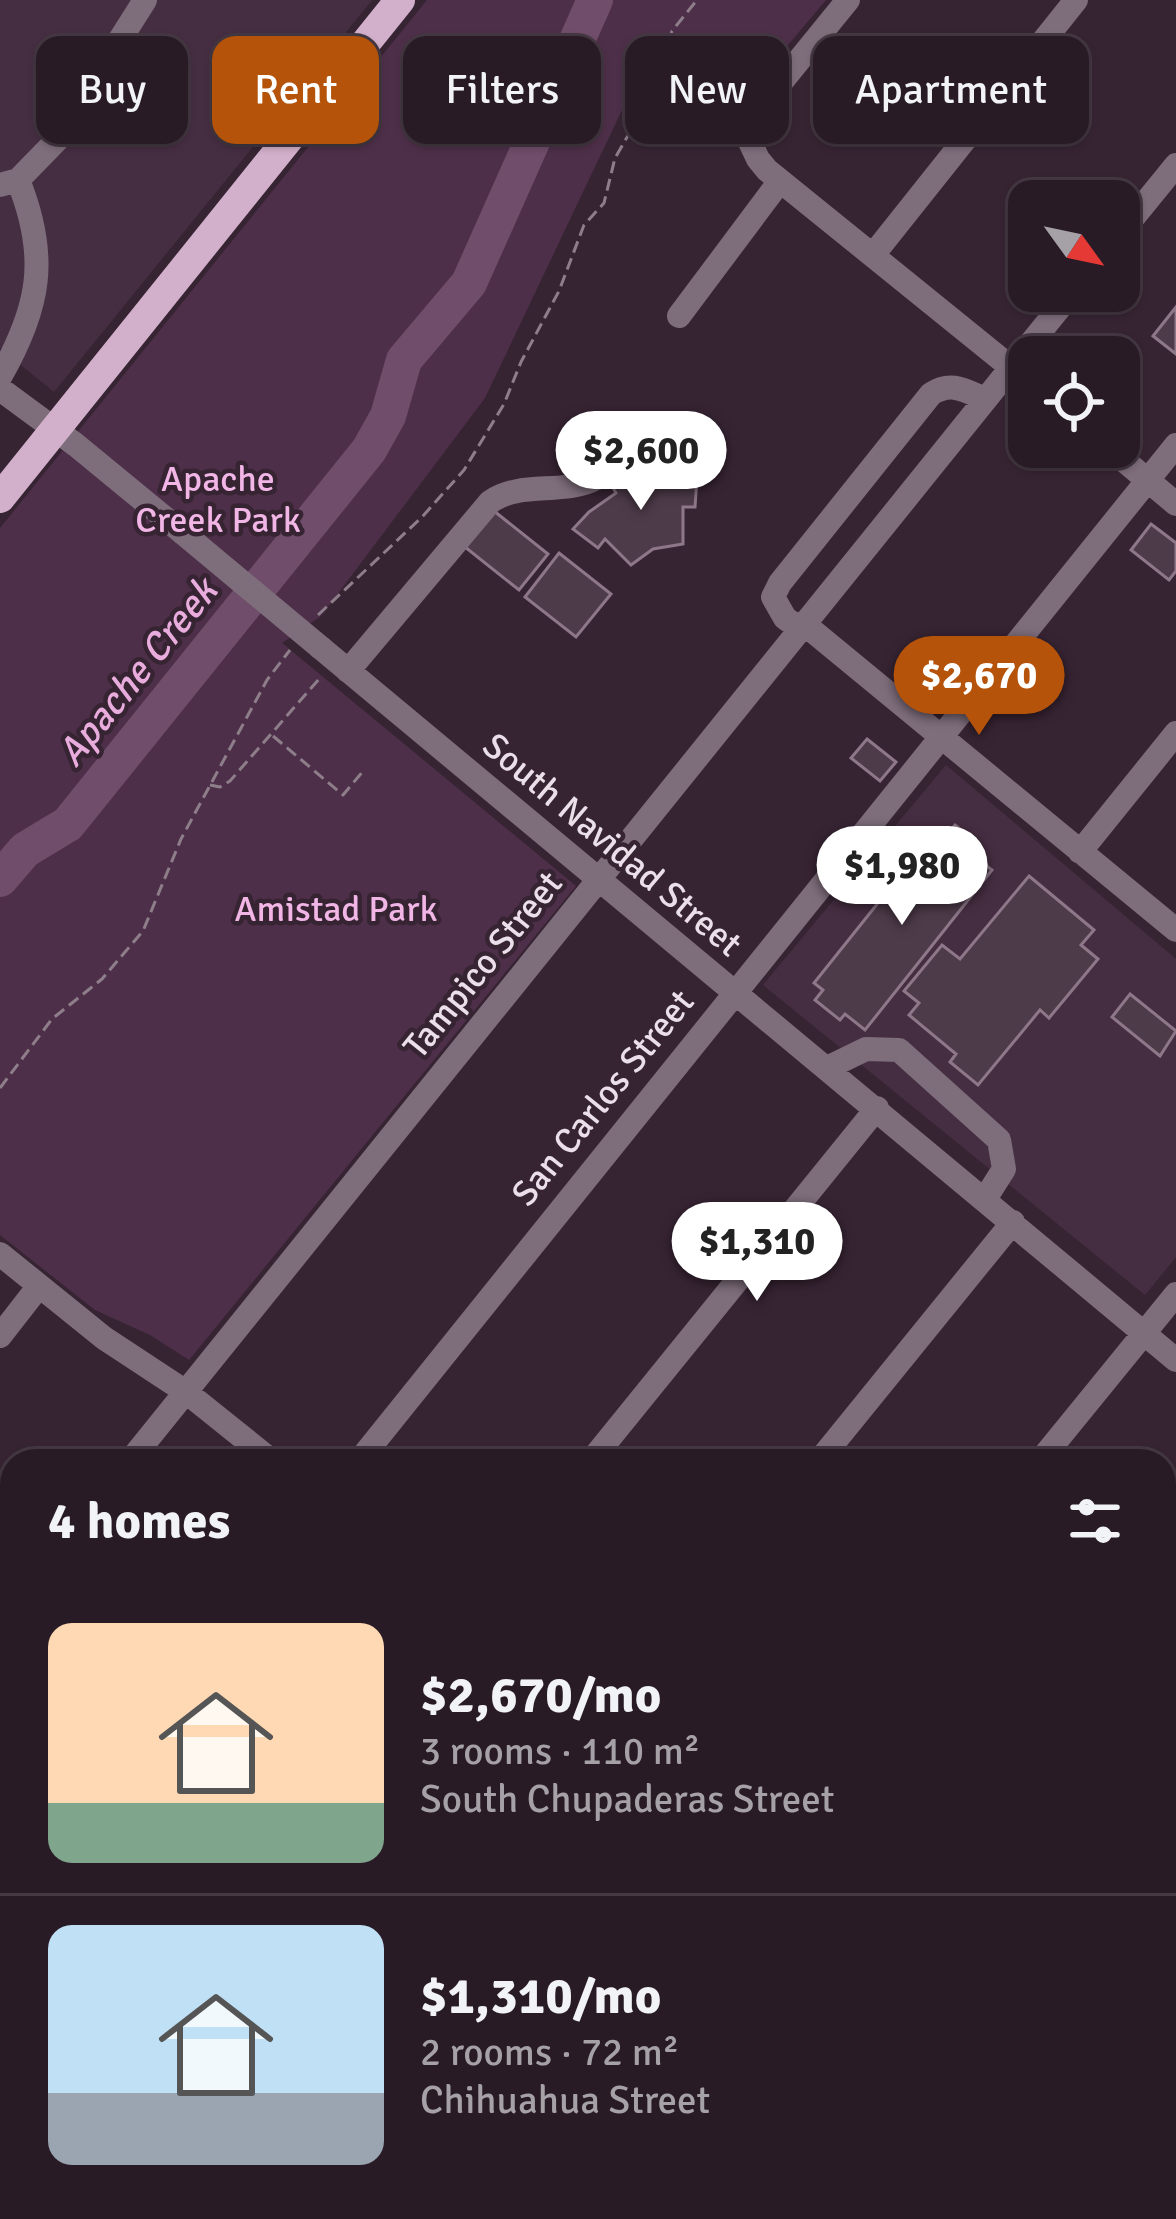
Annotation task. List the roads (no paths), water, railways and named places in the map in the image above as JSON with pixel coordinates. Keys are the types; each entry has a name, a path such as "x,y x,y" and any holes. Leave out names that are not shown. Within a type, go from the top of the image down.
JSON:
{"main road":[{"path":"0,498 400,0"}],"street":[{"path":"0,377 24,335 37,278 36,232 9,183 56,141 145,0"},
{"path":"848,0 757,112 749,132 754,153 780,181 1008,365"},
{"path":"873,255 1076,0"},
{"path":"1140,209 1176,165"},
{"path":"679,316 780,181"},
{"name":"Tampico Street","path":"140,1449 985,399 1008,383"},
{"path":"985,399 956,386 931,394 773,597 785,618 941,737 1176,931"},
{"name":"South Navidad Street","path":"0,389 183,533 331,664 877,1108 1176,1360"},
{"name":"San Carlos Street","path":"369,1449 1176,446"},
{"path":"331,664 490,502 503,493 584,483 608,471 628,452"},
{"path":"1133,468 1176,504"},
{"path":"1081,852 1176,733"},
{"path":"827,1068 866,1049 899,1050 1000,1140 1004,1169 985,1199"},
{"path":"601,1449 877,1108"},
{"path":"829,1449 1013,1222"},
{"path":"0,1254 104,1339 186,1391 257,1449"},
{"path":"0,1336 40,1286"},
{"path":"1050,1449 1176,1294"}],"waterway":[{"name":"Apache Creek","path":"0,879 25,850 68,824 369,450 388,416 404,360 469,283 595,0"}],"park label":[{"name":"Apache Creek Park","path":"218,500"},
{"name":"Amistad Park","path":"336,909"}]}
